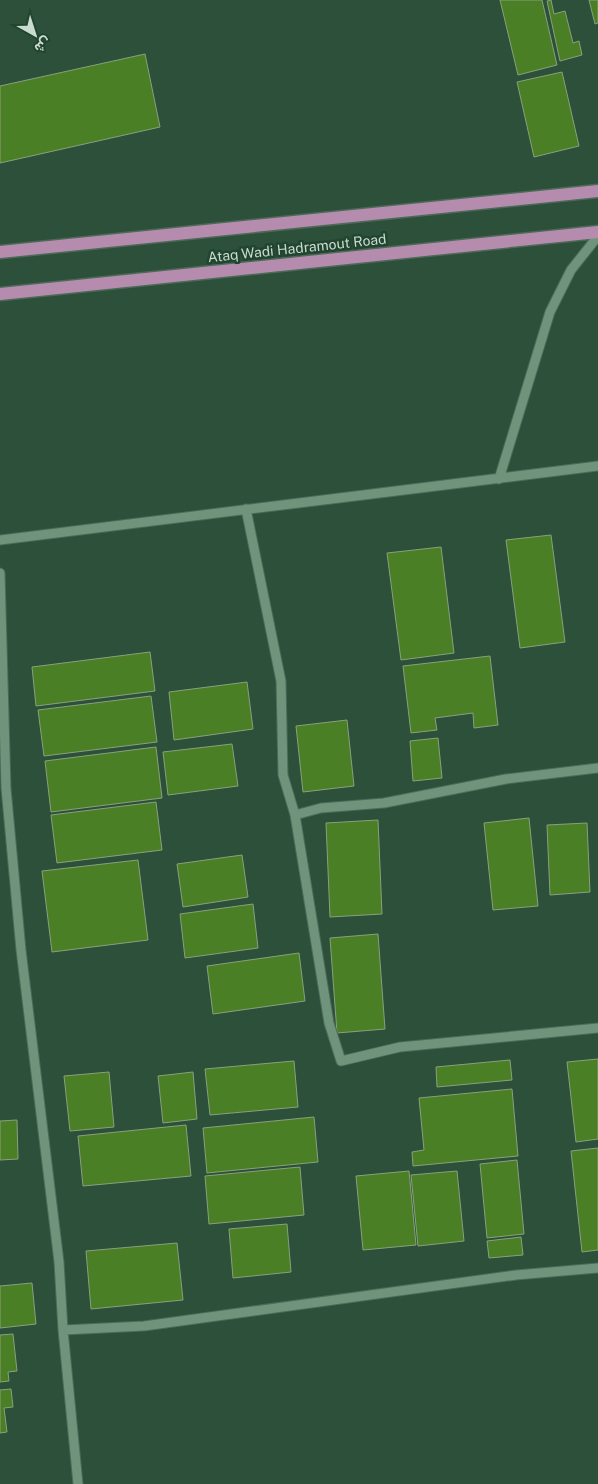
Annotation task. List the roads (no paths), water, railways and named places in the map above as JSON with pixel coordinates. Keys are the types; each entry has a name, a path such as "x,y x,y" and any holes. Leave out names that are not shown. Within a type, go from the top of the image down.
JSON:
{"main road":[{"name":"Ataq Wadi Hadramout Road","path":"0,252 598,191"},
{"name":"Ataq Wadi Hadramout Road","path":"0,294 598,232"}],"street":[{"path":"499,479 550,312 571,270 598,236"},
{"path":"0,540 598,466"},
{"path":"246,509 281,682 283,775 295,815 330,1023 341,1062 400,1047 598,1028"},
{"path":"0,573 3,788 59,1262 63,1330 78,1484"},
{"path":"295,815 321,808 384,802 506,779 598,768"},
{"path":"63,1330 144,1326 516,1275 598,1268"}]}
